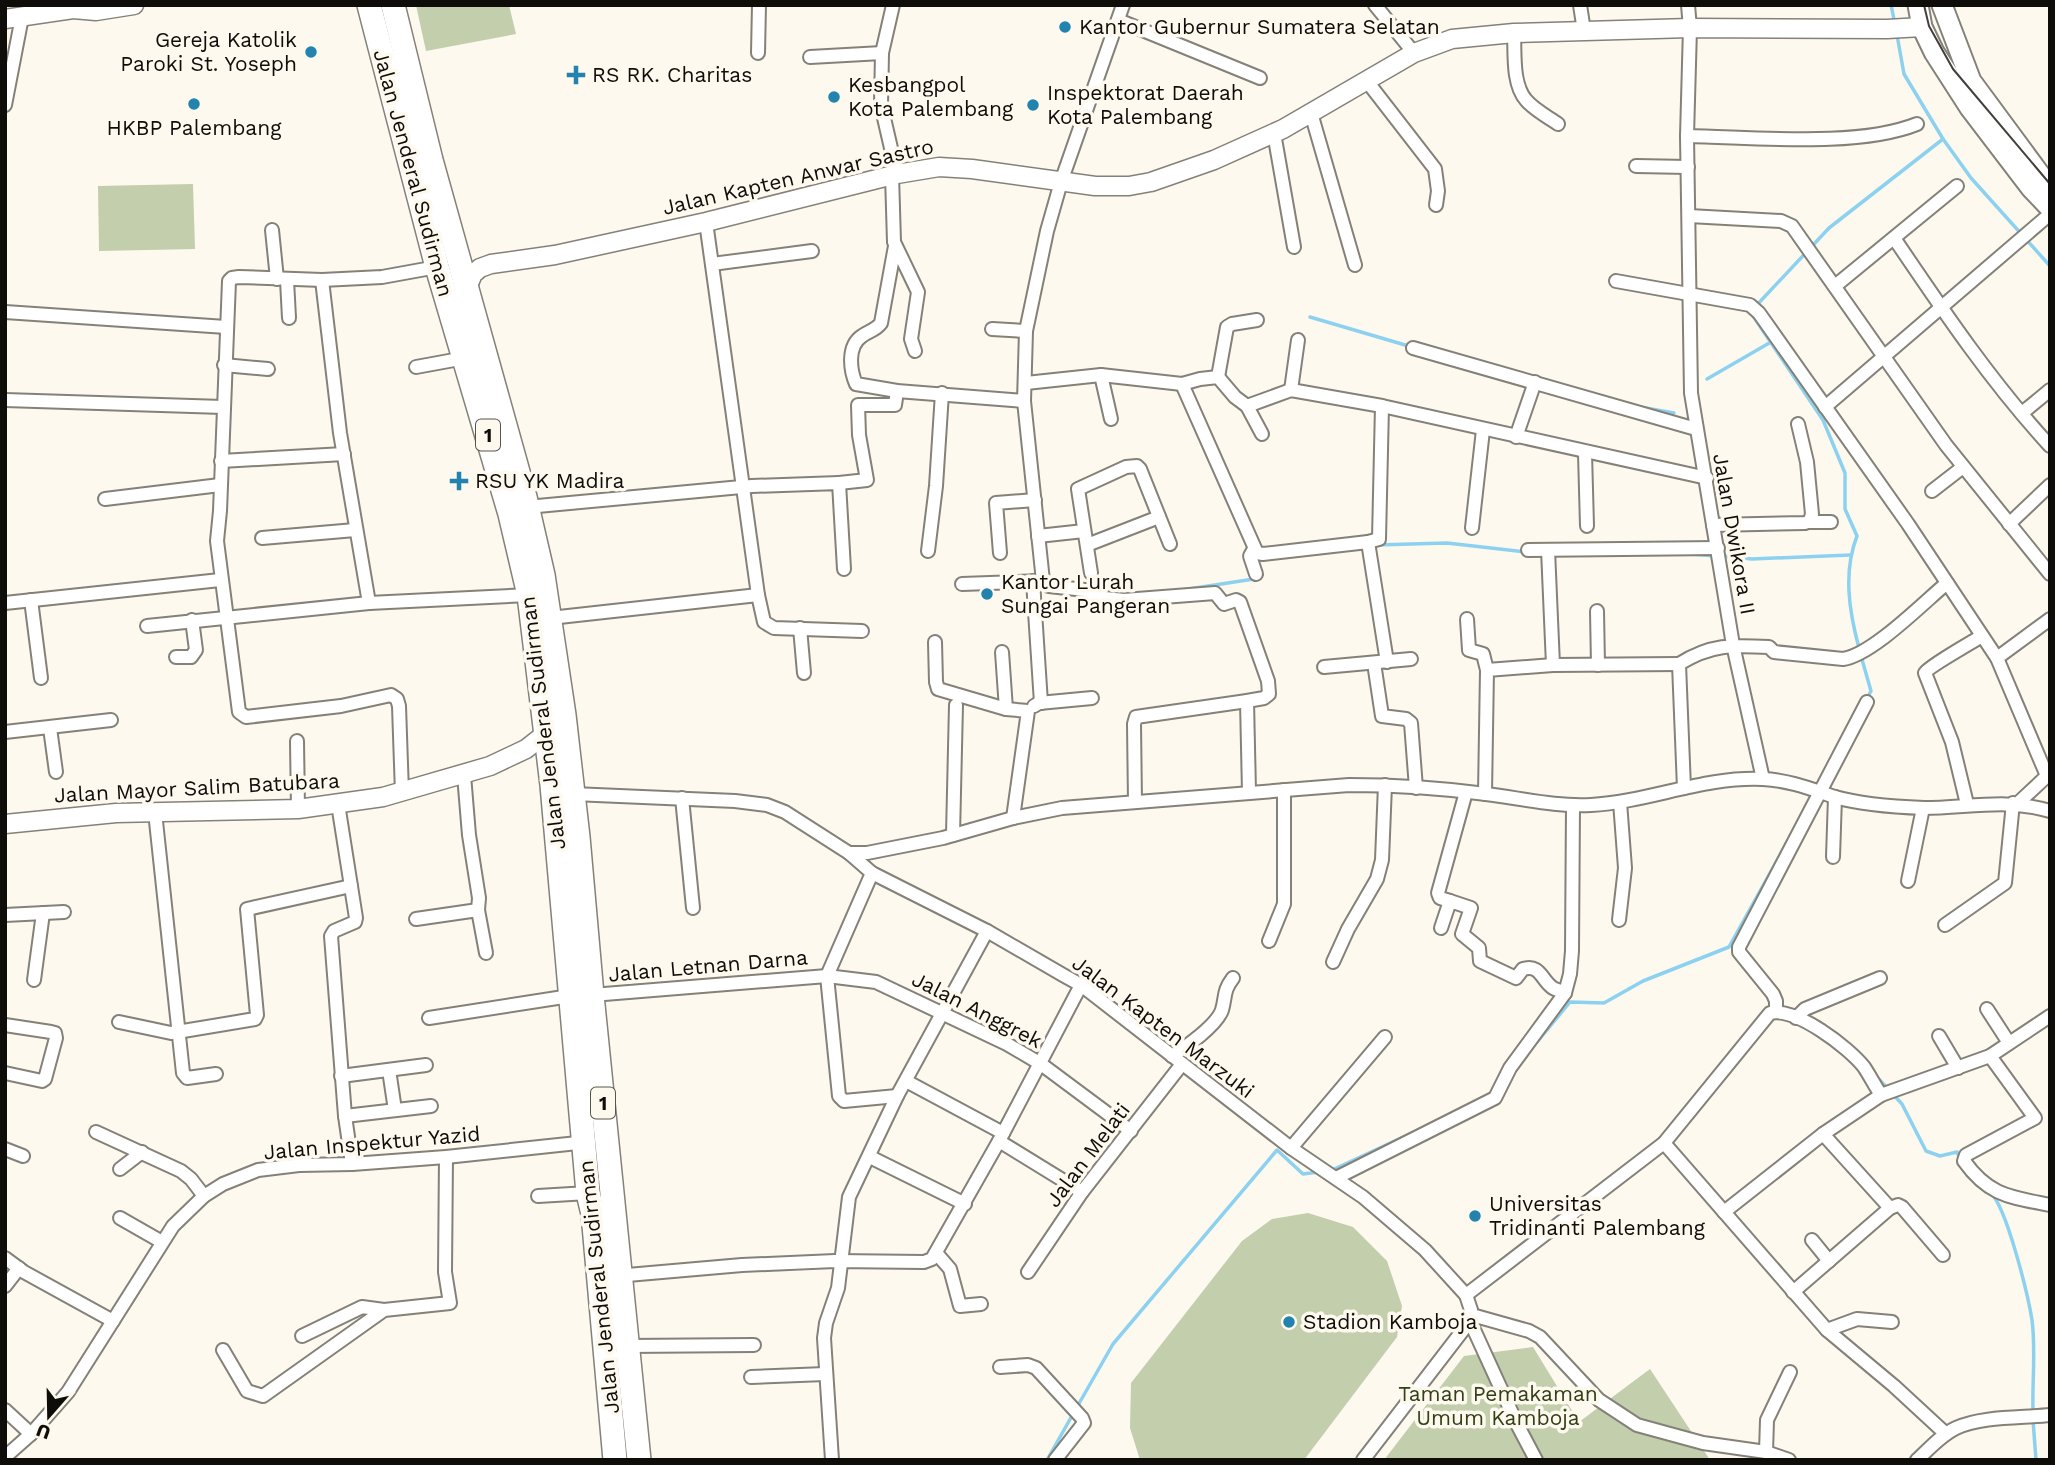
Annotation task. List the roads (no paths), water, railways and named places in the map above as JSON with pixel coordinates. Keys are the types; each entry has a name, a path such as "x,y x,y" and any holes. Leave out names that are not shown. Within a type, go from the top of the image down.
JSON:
{"highway":[{"name":"Jalan Jenderal Sudirman","path":"369,5 437,267 461,297 465,358 510,514 529,595 581,996 610,1276 619,1382 615,1460"},
{"name":"Jalan Jenderal Sudirman","path":"393,5 461,297 527,508 543,575 565,718 573,794 581,996"},
{"name":"Jalan Jenderal Sudirman","path":"595,1140 588,1192 626,1346 619,1382 639,1460"}],"main road":[{"path":"1917,5 1917,27 1970,108 2031,188 2050,208"},
{"path":"1942,5 1970,81 2050,188"}],"street":[{"path":"758,53 759,5"},
{"path":"893,5 882,54 881,105 895,175 895,246 881,323 857,340 852,352 853,374 857,385 897,391 1024,401"},
{"path":"1041,703 1038,536 1024,401 1026,331 1047,231 1061,182 1123,5"},
{"path":"1375,5 1413,53"},
{"path":"1580,5 1584,31"},
{"name":"Jalan Dwikora II","path":"1688,5 1691,393 1734,645 1763,779"},
{"path":"5,105 14,18 54,8 74,7 96,11 129,6"},
{"path":"1118,20 1260,78"},
{"name":"Jalan Kapten Anwar Sastro","path":"461,297 473,274 480,268 555,255 706,222 895,175 951,166 1061,182 1111,186 1151,182 1214,160 1274,133 1413,53 1452,39 1514,33 1690,27 1917,27"},
{"path":"1514,33 1518,85 1522,94 1526,101 1558,124"},
{"path":"810,57 882,54"},
{"path":"1366,80 1435,169 1438,191 1436,205"},
{"path":"1311,113 1355,265"},
{"path":"1687,136 1852,137 1897,132 1917,124"},
{"path":"1274,133 1294,247"},
{"path":"1636,166 1688,167"},
{"path":"1835,286 1957,186"},
{"path":"1825,407 2050,214"},
{"path":"1689,216 1781,221 1791,226 1964,467 2050,574"},
{"path":"706,222 764,622 774,628 862,631"},
{"path":"272,230 289,318"},
{"path":"1894,238 1941,308 2050,446"},
{"path":"895,246 918,292 911,339 915,351"},
{"path":"712,264 812,251"},
{"path":"402,793 397,699 391,695 341,706 246,717 239,712 217,541 229,281 232,278 322,280 382,277 437,267"},
{"path":"322,280 355,530 369,603"},
{"path":"1616,281 1689,286 1754,309 1908,524 1997,659 2049,775 2015,804 2005,883 1945,925"},
{"path":"5,312 226,327"},
{"path":"1257,320 1232,324 1225,330 1218,377 1235,397 1247,406 1262,435"},
{"path":"992,329 1026,331"},
{"path":"1291,390 1298,340"},
{"path":"1413,348 1696,429"},
{"path":"416,367 465,358"},
{"path":"224,365 268,369"},
{"path":"1026,383 1101,375 1182,384 1218,377"},
{"path":"1101,375 1111,419"},
{"path":"1516,437 1535,382"},
{"path":"1182,384 1223,472 1254,549 1259,554 1368,546 1379,539 1382,406"},
{"path":"1247,406 1291,390 1382,406 1707,478"},
{"path":"2022,413 2050,390"},
{"path":"527,508 743,486 867,480 859,435 858,405 895,405 897,391"},
{"path":"928,551 936,486 942,393"},
{"path":"5,400 223,407"},
{"path":"1798,424 1807,462 1812,513 1808,522"},
{"path":"1472,528 1483,430"},
{"path":"1586,453 1587,526"},
{"path":"221,461 344,454"},
{"path":"1091,573 1077,491 1079,487 1126,467 1140,469 1170,544"},
{"path":"1932,491 1964,467"},
{"path":"839,483 844,569"},
{"path":"105,499 220,485"},
{"path":"2009,524 2050,485"},
{"path":"1000,553 996,503 1035,500"},
{"path":"1087,545 1158,517"},
{"path":"1713,525 1831,522"},
{"path":"262,538 355,530"},
{"path":"1038,536 1084,531"},
{"path":"1368,546 1380,663 1382,716 1406,719 1411,723 1416,788"},
{"path":"1254,549 1250,556 1256,574"},
{"path":"1528,550 1719,554"},
{"path":"1548,552 1553,665"},
{"path":"5,603 220,580"},
{"path":"962,584 1038,581 1049,586 1124,600 1215,593 1223,604 1239,601 1269,690 1264,698 1136,717 1135,802"},
{"path":"1488,670 1553,665 1679,664 1700,651 1734,645 1769,647 1774,652 1843,659 1863,652 1947,583"},
{"path":"146,626 369,603 529,595"},
{"path":"550,618 758,595"},
{"path":"31,600 41,678"},
{"path":"1597,611 1598,665"},
{"path":"1467,619 1469,650 1483,654 1488,670 1485,794"},
{"path":"176,657 191,657 196,650 192,620"},
{"path":"1997,659 2047,626"},
{"path":"800,628 804,673"},
{"path":"1966,804 1952,742 1925,673 1927,668 1982,636"},
{"path":"935,642 938,689 1006,709 1028,711 1041,703 1092,698"},
{"path":"1002,652 1006,709"},
{"path":"1324,667 1411,659"},
{"path":"1679,664 1684,788"},
{"path":"1247,701 1249,792"},
{"path":"1867,702 1817,789 1739,952 1776,1007 1800,1013 1852,1055 1885,1094"},
{"path":"953,835 956,705"},
{"path":"1013,818 1028,711"},
{"name":"Jalan Mayor Salim Batubara","path":"5,824 155,812 298,809 402,793 490,766 526,749 565,718"},
{"path":"5,732 111,720"},
{"path":"50,728 56,772"},
{"path":"297,741 298,809"},
{"path":"464,775 469,835 480,898 478,909 486,953"},
{"path":"849,853 878,851 1062,808 1349,785 1385,785 1466,792 1573,805 1620,802 1684,788 1763,779 1817,789 1835,797 1923,808 1966,804 2015,804 2050,811"},
{"path":"1333,962 1377,878 1382,860 1385,785"},
{"path":"1269,941 1284,904 1284,790"},
{"path":"1466,792 1438,893 1440,898 1471,908 1463,935 1479,948 1480,961 1516,978 1524,968 1532,968 1541,973 1552,988 1565,993"},
{"name":"Jalan Kapten Marzuki","path":"573,794 735,800 767,805 785,812 849,853 872,873 988,931 1081,985 1291,1148 1363,1197 1425,1250 1466,1295 1471,1318 1517,1424 1536,1460"},
{"path":"1833,857 1835,797"},
{"path":"682,798 693,908"},
{"path":"1619,920 1625,868 1620,802"},
{"path":"338,804 356,918 355,922 334,931 331,936 341,1076 352,1164"},
{"path":"1330,1174 1494,1099 1506,1074 1565,993 1572,951 1573,805"},
{"path":"1908,881 1923,808"},
{"path":"155,812 185,1077 216,1074"},
{"path":"872,873 827,976 838,1096 844,1101 897,1097"},
{"path":"119,1022 178,1032 256,1017 247,909 351,886"},
{"path":"1441,928 1450,901"},
{"path":"416,919 478,909"},
{"path":"5,915 64,912"},
{"path":"34,981 43,913"},
{"path":"832,1460 825,1374 825,1329 838,1288 849,1198 897,1097 988,931"},
{"name":"Jalan Letnan Darna","path":"429,1018 581,996 827,976"},
{"name":"Jalan Anggrek","path":"827,976 884,985 1007,1044 1041,1064 1131,1131"},
{"name":"Jalan Melati","path":"1028,1272 1082,1192 1131,1131 1177,1060 1220,1014 1224,993 1233,978"},
{"path":"1800,1013 1880,978"},
{"path":"610,1276 742,1265 924,1262 932,1259 965,1204 1081,985"},
{"path":"1466,1295 1664,1143 1776,1007"},
{"path":"1987,1009 2008,1043"},
{"path":"1724,1212 1823,1134 1885,1094 1990,1056 2050,1016"},
{"path":"5,1025 51,1031 56,1038 45,1079 42,1081 5,1073"},
{"path":"1939,1036 1958,1068"},
{"path":"1291,1148 1385,1037"},
{"path":"1990,1056 2035,1118 1966,1155 1964,1161 1975,1175 1998,1194 2050,1205"},
{"path":"341,1076 426,1065"},
{"path":"389,1070 395,1110"},
{"path":"906,1081 1001,1137 1082,1192"},
{"path":"345,1116 432,1106"},
{"path":"96,1132 181,1171 204,1196"},
{"path":"1823,1134 1890,1208"},
{"name":"Jalan Inspektur Yazid","path":"5,1457 31,1434 68,1392 162,1242 183,1215 204,1196 223,1184 258,1170 312,1164 446,1157 595,1140"},
{"path":"1664,1143 1826,1330 1894,1386 1946,1434"},
{"path":"5,1149 23,1156"},
{"path":"120,1169 142,1152"},
{"path":"302,1336 362,1307 384,1310 450,1303 445,1272 446,1157"},
{"path":"870,1157 965,1204"},
{"path":"538,1196 588,1192"},
{"path":"1793,1292 1890,1208 1898,1205 1943,1255"},
{"path":"120,1218 162,1242"},
{"path":"1812,1240 1829,1261"},
{"path":"937,1254 950,1269 960,1306 981,1304"},
{"path":"5,1258 113,1321"},
{"path":"5,1286 19,1268"},
{"path":"223,1350 247,1391 263,1396 384,1310"},
{"path":"1363,1460 1471,1318 1528,1331 1540,1337 1598,1400 1637,1425 1703,1443 1766,1452 1789,1460"},
{"path":"1826,1330 1857,1319 1892,1322"},
{"path":"626,1346 754,1345"},
{"path":"1000,1367 1028,1365 1036,1368 1082,1418 1084,1423 1055,1460"},
{"path":"1766,1452 1767,1420 1790,1372"},
{"path":"751,1377 825,1374"},
{"path":"5,1410 31,1434"},
{"path":"1917,1460 1946,1434 1974,1423 2045,1416"}],"waterway":[{"path":"1891,5 1895,24"},
{"path":"1897,35 1904,74 1943,139 1971,178 2050,266"},
{"path":"1755,307 1829,228 1943,139"},
{"path":"1751,313 1823,420 1845,473 1845,509 1857,536 1850,563 1849,592 1859,648"},
{"path":"1310,317 1412,347"},
{"path":"1707,379 1771,342"},
{"path":"1640,407 1674,413"},
{"path":"1376,545 1447,543 1526,552"},
{"path":"1691,554 1715,556"},
{"path":"1722,556 1752,559 1850,555"},
{"path":"1182,590 1254,579"},
{"path":"1861,656 1871,691 1867,698"},
{"path":"1537,1042 1570,1002 1604,1003 1643,981 1729,947 1790,837"},
{"path":"1778,1006 1798,1011"},
{"path":"1805,1013 1839,1036"},
{"path":"1875,1075 1902,1104 1926,1151 1940,1156 1957,1152 1960,1159"},
{"path":"1330,1171 1412,1133"},
{"path":"1077,1407 1113,1344 1277,1150 1303,1174 1319,1172"},
{"path":"1991,1193 2004,1216 2030,1308 2034,1343 2033,1412"},
{"path":"1047,1460 1073,1414"},
{"path":"2033,1420 2036,1460"}],"tram line":[{"path":"1924,5 1929,26 1953,69 2050,184"}],"place":[{"name":"Kantor Gubernur Sumatera Selatan","path":"1065,27"},
{"name":"Gereja Katolik Paroki St. Yoseph","path":"311,52"},
{"name":"RS RK. Charitas","path":"576,75"},
{"name":"Kesbangpol Kota Palembang","path":"834,97"},
{"name":"HKBP Palembang","path":"194,104"},
{"name":"Inspektorat Daerah Kota Palembang","path":"1033,105"},
{"name":"RSU YK Madira","path":"459,481"},
{"name":"Kantor Lurah Sungai Pangeran","path":"987,594"},
{"name":"Universitas Tridinanti Palembang","path":"1475,1216"},
{"name":"Stadion Kamboja","path":"1289,1322"}],"park label":[{"name":"Taman Pemakaman Umum Kamboja","path":"1498,1406"}]}
